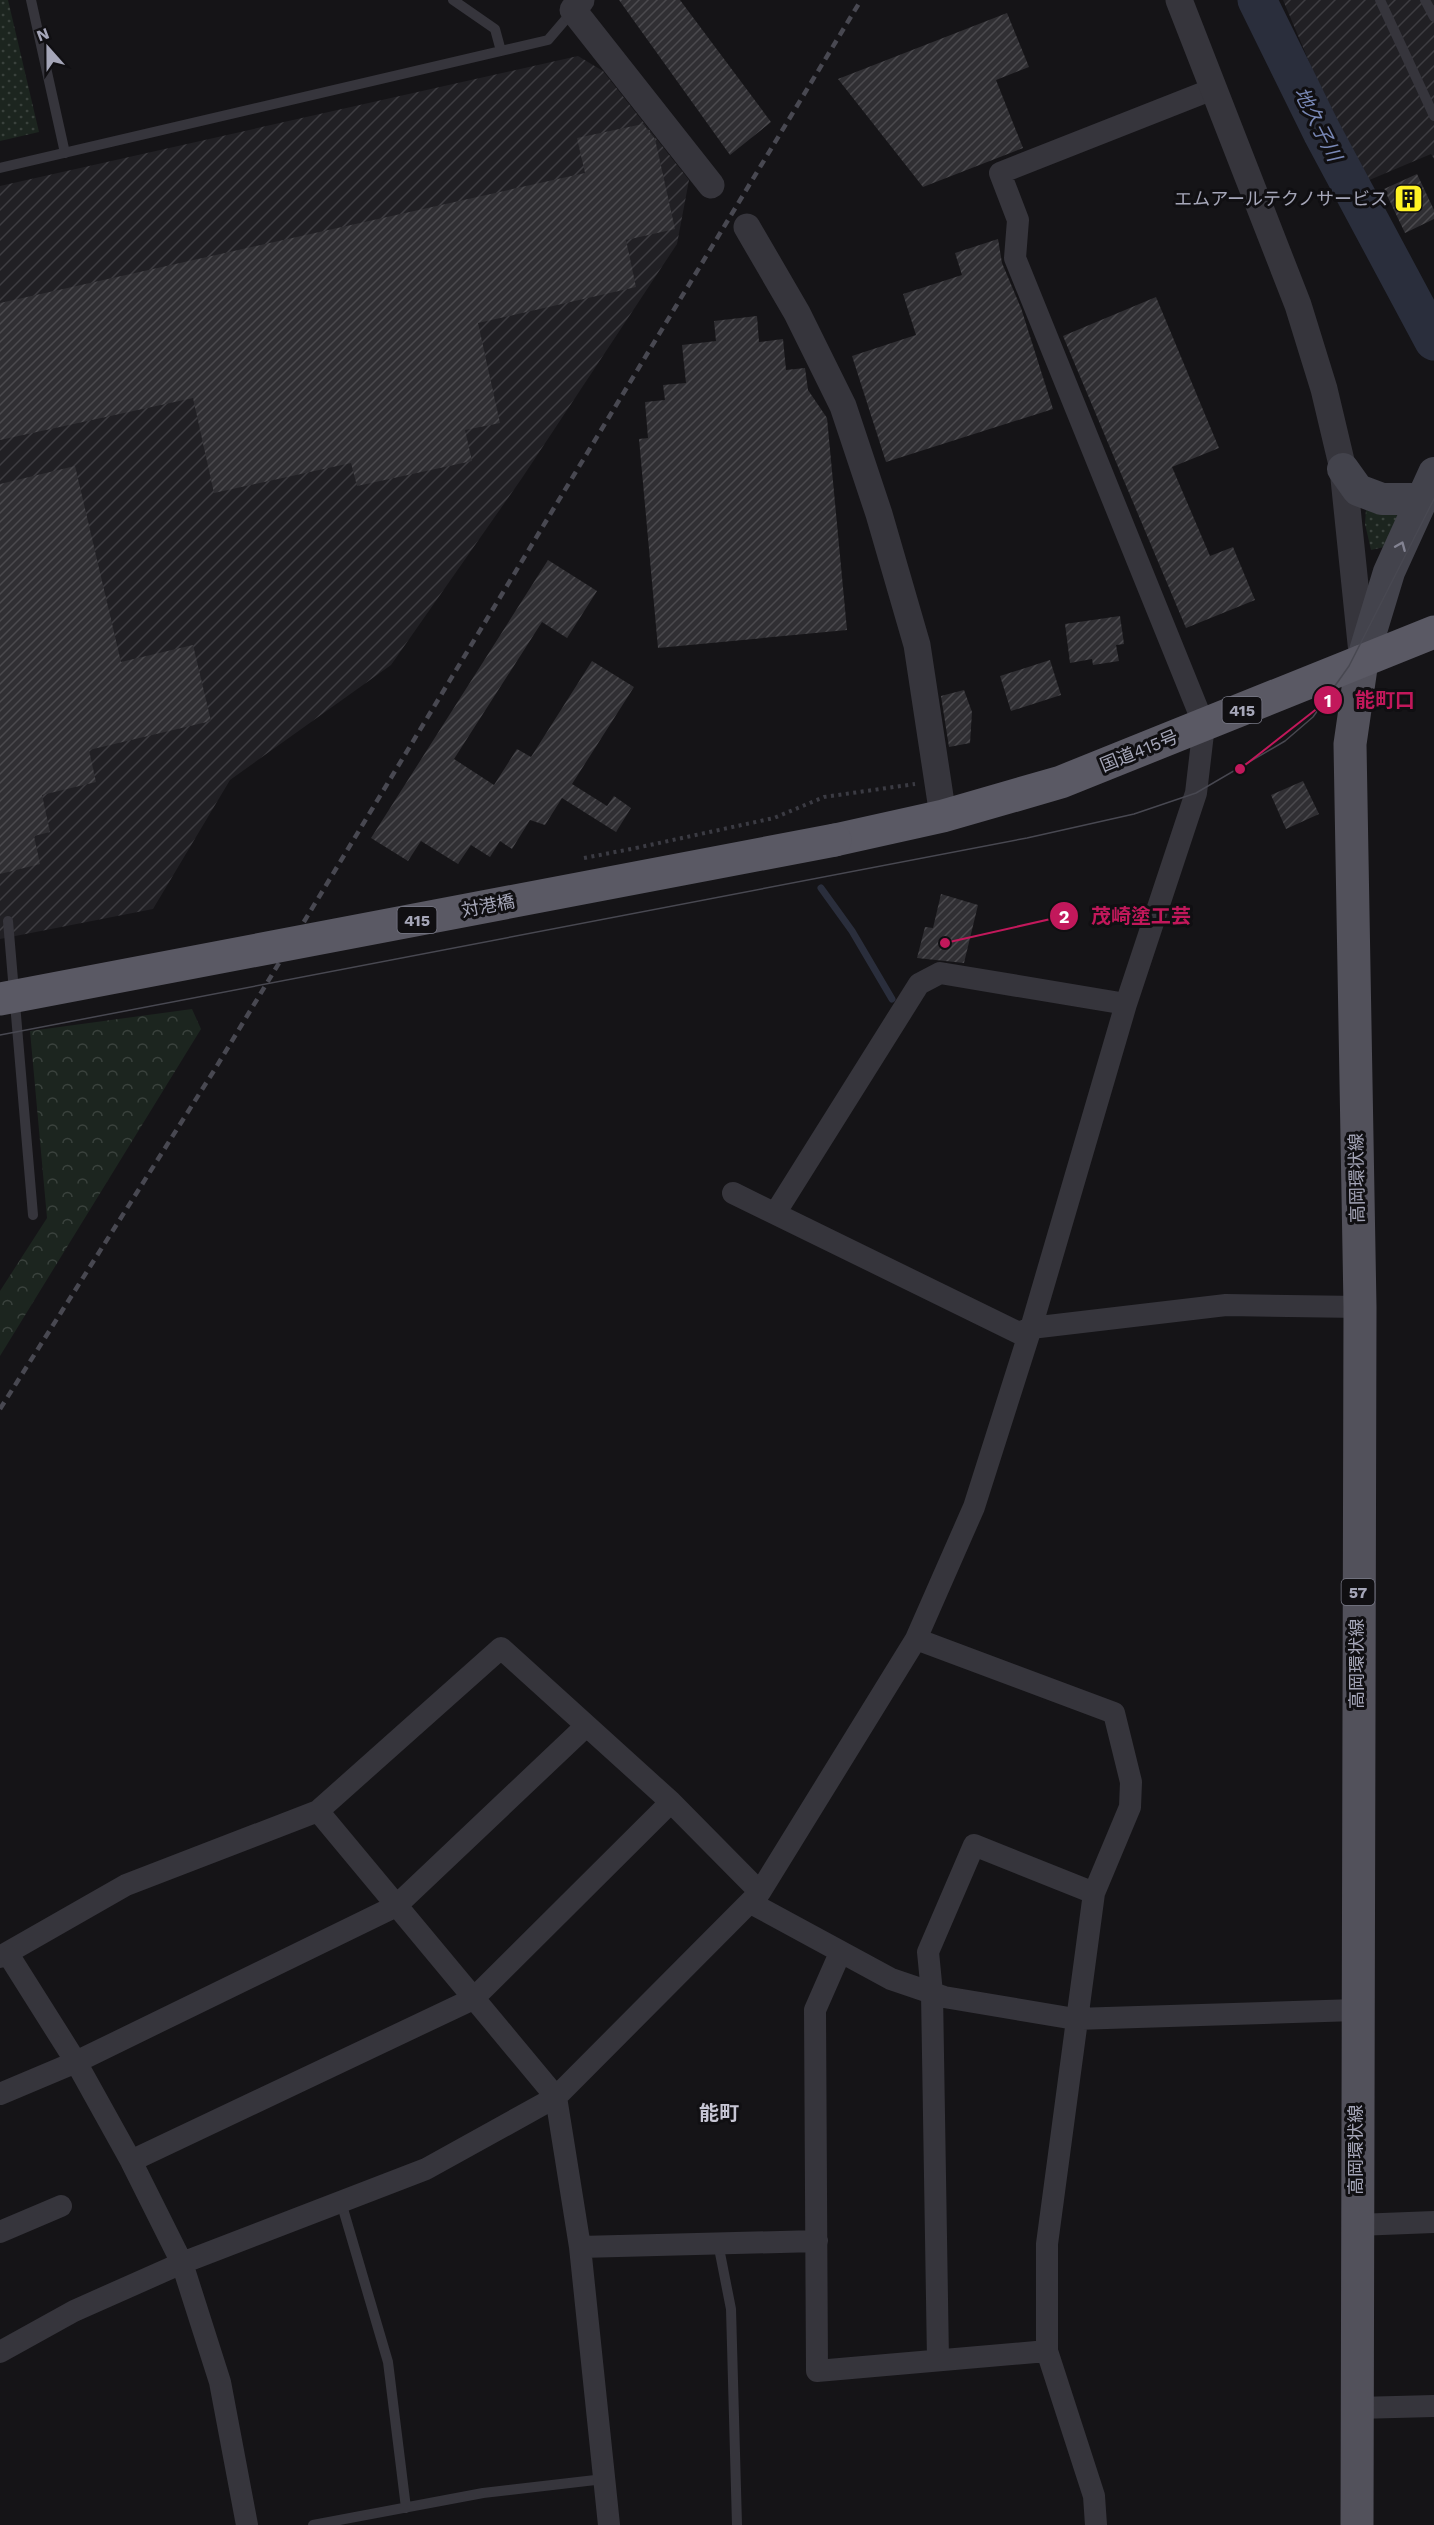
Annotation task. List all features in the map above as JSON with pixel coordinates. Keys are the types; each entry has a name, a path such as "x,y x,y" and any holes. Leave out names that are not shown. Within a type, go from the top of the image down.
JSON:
{"highway":[{"name":"国道415号","path":"835,840 943,816 1061,782 1434,632"},
{"name":"対港橋","path":"0,999 835,840"}],"main road":[{"path":"1343,469 1358,490 1383,499 1430,499 1389,572 1362,661"},
{"name":"高岡環状線","path":"1357,2525 1356,2010 1360,1307 1350,744 1362,661"}],"street":[{"path":"1179,0 1298,304 1324,389 1343,469 1362,661"},
{"path":"577,5 711,185"},
{"path":"0,2352 74,2311 182,2263 426,2169 556,2097 756,1898 916,1639 974,1507 1032,1328 1125,1004 1196,793 1204,725 1015,258 1018,220 1000,173 1213,89"},
{"path":"747,227 798,313 843,406 876,503 917,645 943,816"},
{"path":"776,1212 919,984 940,973 1125,1004"},
{"path":"733,1193 776,1212 1019,1333 1032,1328 1226,1305 1360,1307"},
{"path":"916,1639 1114,1713 1131,1782 1130,1806 1094,1893 1047,2244 1047,2351 1094,2496 1096,2525"},
{"path":"247,2525 220,2382 182,2263 131,2161 76,2062 4,1956 126,1885 318,1811 501,1648 671,1802 756,1898 840,1953 891,1979 932,1993 1076,2019 1356,2010"},
{"path":"0,2094 76,2062 396,1906 586,1726"},
{"path":"131,2161 473,1999 671,1802"},
{"path":"318,1811 556,2097 580,2247 609,2525"},
{"path":"938,2360 932,1993 928,1952 974,1845 1094,1893"},
{"path":"840,1953 815,2010 817,2371 1047,2351"},
{"path":"0,2232 61,2206"},
{"path":"1356,2225 1434,2222"},
{"path":"580,2247 817,2241"},
{"path":"1357,2408 1434,2406"}],"lane":[{"path":"31,0 65,153"},
{"path":"453,0 495,29 501,51"},
{"path":"1380,0 1434,116"},
{"path":"1425,0 1434,17"},
{"path":"0,168 548,40 577,5"},
{"path":"8,921 33,1215"},
{"path":"341,2202 388,2362 406,2508"},
{"path":"718,2243 731,2309 737,2525"},
{"path":"313,2525 483,2493 604,2479"}],"path":[{"path":"636,848 774,819 824,797 936,781"}],"shaded area":[{"path":"1283,0 1434,0 1434,159 1431,154 1367,181 1313,71"},
{"path":"578,56 603,71 689,180 677,244 522,478 391,665 230,780 153,909 0,939 0,186"}],"green space":[{"path":"0,0 8,0 39,132 0,141"},
{"path":"1376,505 1402,516 1384,547 1371,550 1365,524 1366,509"},
{"path":"192,1009 201,1029 0,1356 0,1291 47,1218 30,1031"}],"building":[{"path":"619,0 680,0 771,122 730,155"},
{"path":"1007,13 1029,67 996,80 1023,148 923,187 838,79"},
{"path":"643,124 655,139 675,229 626,240 636,287 478,323 500,423 465,430 472,461 357,486 351,463 214,493 193,398 0,440 0,303 585,173 577,138"},
{"name":"エムアールテクノサービス","path":"1417,174 1434,210 1434,219 1405,233 1384,189"},
{"path":"998,239 1002,263 1021,308 1053,409 886,462 852,356 916,335 903,294 962,275 955,253"},
{"path":"1156,297 1219,448 1172,467 1210,556 1233,547 1255,600 1186,628 1063,336"},
{"path":"757,316 759,342 783,339 786,370 805,368 808,390 827,418 847,630 658,648 639,439 648,438 645,402 665,400 663,385 686,383 682,345 716,341 714,321"},
{"path":"75,466 121,662 193,645 211,721 89,750 96,782 42,795 50,832 34,836 40,864 0,874 0,484"},
{"path":"548,560 597,591 567,638 542,622 454,759 494,785 517,749 531,757 592,661 634,687 572,784 607,806 614,796 631,808 616,832 562,798 545,825 530,820 512,849 500,841 490,857 471,845 458,864 421,841 408,861 371,838"},
{"path":"1120,616 1124,644 1116,645 1119,661 1093,665 1092,659 1070,663 1065,624"},
{"path":"1050,660 1061,695 1011,711 1000,676"},
{"path":"964,690 972,712 970,743 949,747 941,696"},
{"path":"1303,781 1319,814 1286,829 1271,795"},
{"path":"941,894 978,905 964,963 917,958 925,927 933,928"}],"waterway":[{"name":"地久子川","path":"1257,0 1322,132 1434,341"},
{"path":"821,888 852,931 892,999"}],"tram line":[{"path":"0,1035 1027,838 1134,814 1196,793 1285,741 1313,717 1349,666 1434,499"}],"railway":[{"path":"0,1409 215,1069 861,0"}],"place":[{"name":"エムアールテクノサービス","path":"1409,199"},
{"name":"能町口","path":"1240,769"},
{"name":"茂崎塗工芸","path":"945,943"}],"district":[{"name":"能町","path":"719,2113"}]}
